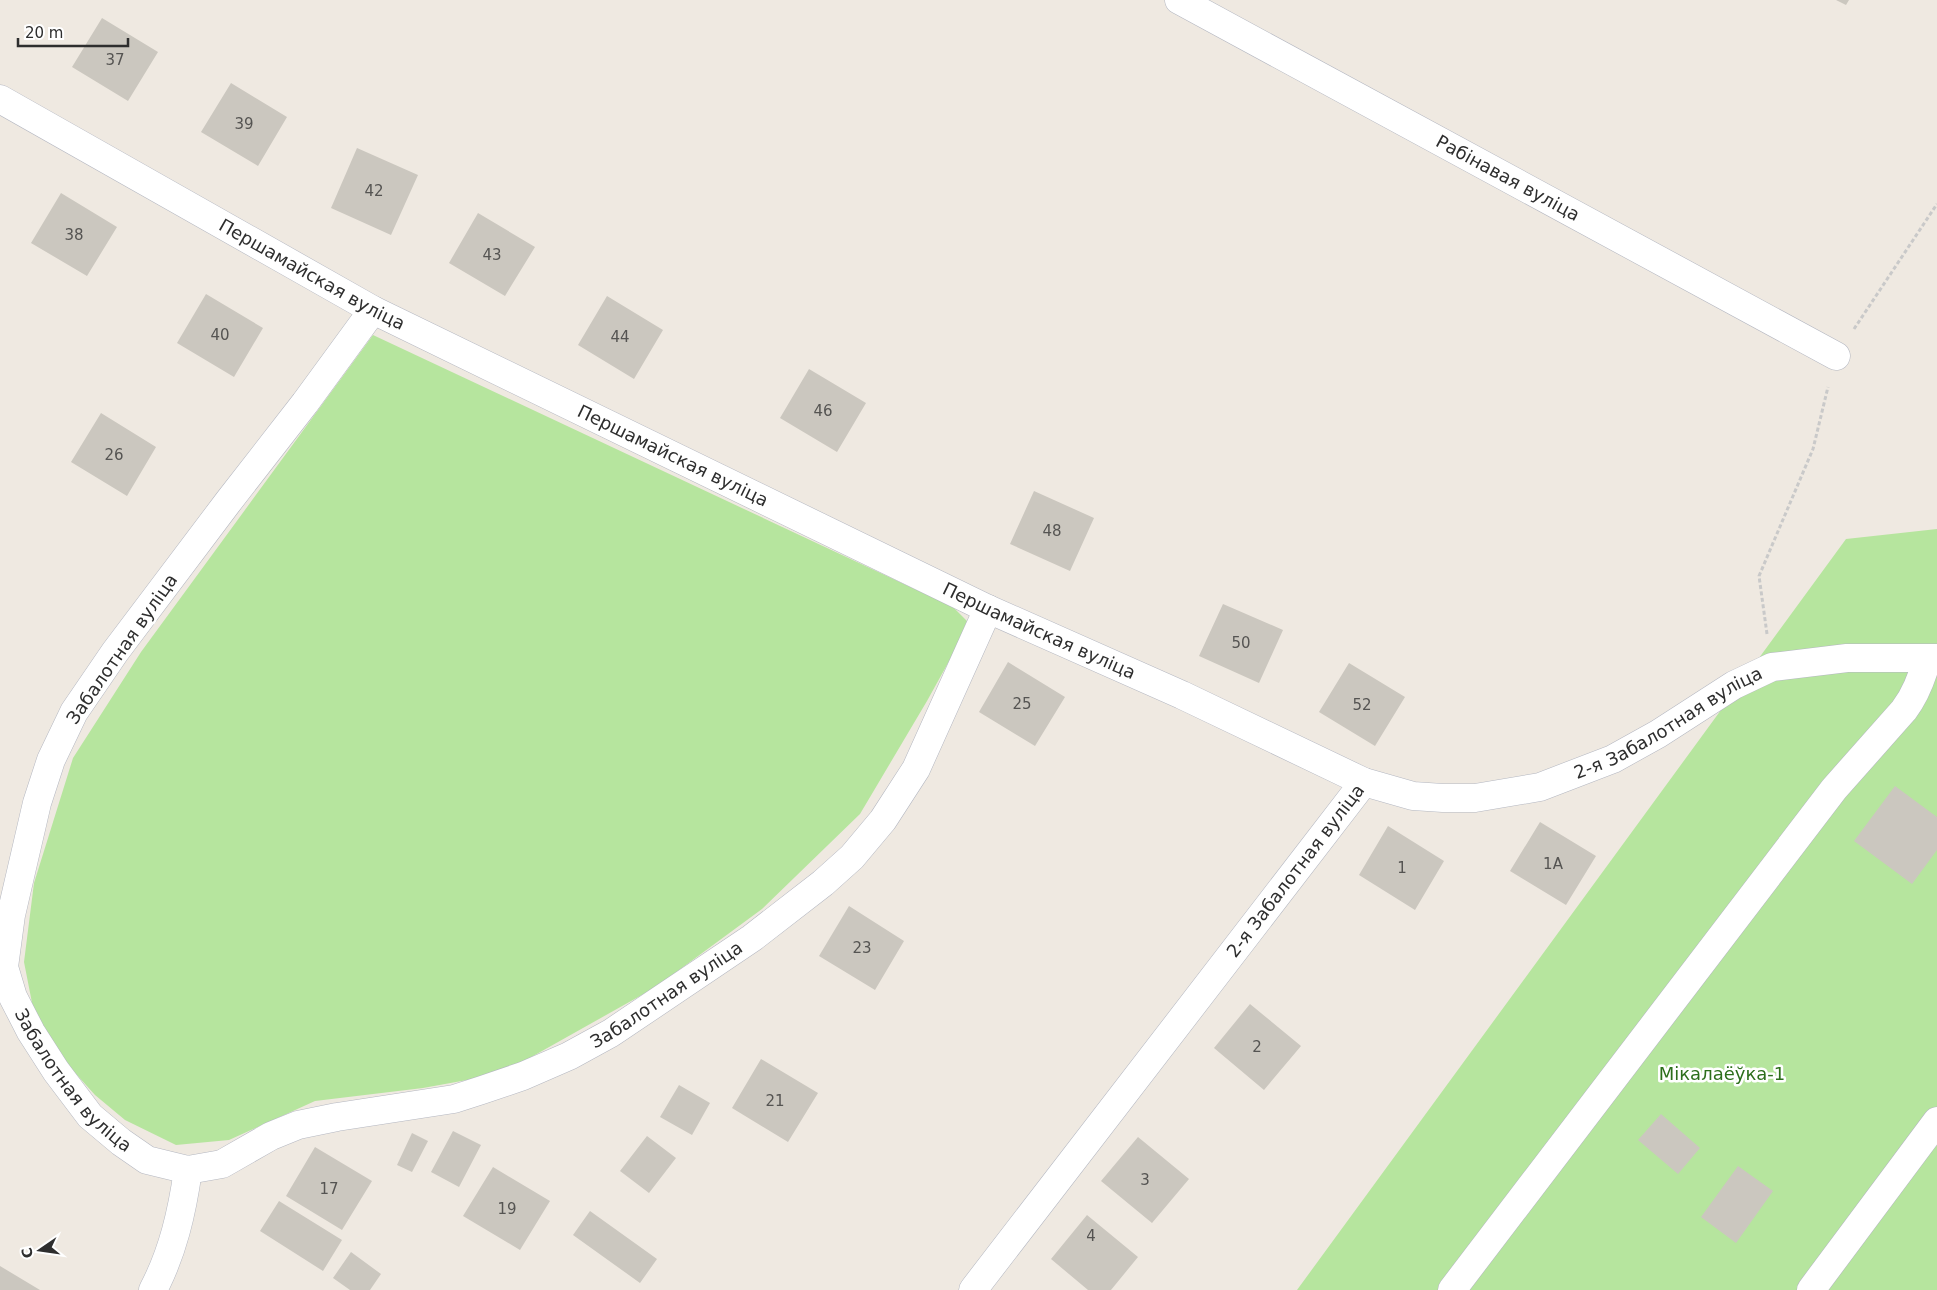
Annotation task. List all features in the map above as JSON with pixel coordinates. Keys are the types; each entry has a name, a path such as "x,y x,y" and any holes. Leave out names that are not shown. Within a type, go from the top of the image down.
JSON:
{"street":[{"name":"Рабінавая вуліца","path":"1179,0 1836,356"},
{"name":"Першамайская вуліца","path":"0,99 373,310 988,608 1182,695 1364,782"},
{"name":"Забалотная вуліца","path":"373,310 306,403 228,502 115,652 74,712 50,760 37,803 11,915 2,965 13,997 31,1032 56,1071 90,1116 121,1142 147,1160 188,1170 222,1164 271,1136 298,1125 454,1099 523,1076 569,1056 611,1033 752,938 823,883 852,857 883,820 916,770 988,608"},
{"name":"2-я Забалотная вуліца","path":"972,1290 1364,782 1413,796 1443,798 1475,798 1540,787 1614,759 1658,734 1734,685 1772,667 1847,658 1932,658"},
{"path":"1452,1290 1834,789 1913,698 1932,658"},
{"path":"1811,1290 1937,1121"},
{"path":"153,1290 171,1249 182,1212 188,1170"}],"path":[{"path":"1772,667 1759,576 1813,449 1836,356 1937,204"}],"green space":[{"path":"373,335 953,607 967,621 953,654 927,701 860,814 762,909 656,987 526,1060 478,1078 423,1088 315,1101 229,1140 176,1145 125,1120 95,1095 59,1055 34,1013 24,962 34,883 73,758 141,652"},
{"name":"Мікалаёўка-1","path":"1937,529 1937,1290 1297,1290 1846,539"}],"building":[{"path":"1836,0 1849,0 1846,5"},
{"path":"102,18 158,52 128,101 72,67"},
{"path":"231,83 287,117 258,166 201,132"},
{"path":"357,148 418,175 391,235 331,208"},
{"path":"61,193 117,227 87,276 31,243"},
{"path":"478,213 535,247 505,296 449,263"},
{"path":"206,294 263,328 234,377 177,343"},
{"path":"607,296 663,330 634,379 578,345"},
{"path":"809,369 866,403 837,452 780,418"},
{"path":"101,413 156,447 127,496 71,462"},
{"path":"1034,491 1094,518 1070,571 1010,544"},
{"path":"1223,604 1283,630 1259,683 1199,656"},
{"path":"1008,662 1065,697 1035,746 979,712"},
{"path":"1349,663 1405,697 1375,746 1319,712"},
{"path":"1895,786 1937,817 1937,850 1912,884 1854,841"},
{"path":"1540,822 1596,856 1566,905 1510,871"},
{"path":"1388,826 1444,861 1415,910 1359,875"},
{"path":"849,906 904,941 875,990 819,956"},
{"path":"1250,1004 1301,1046 1264,1090 1214,1048"},
{"path":"761,1059 818,1093 788,1142 732,1108"},
{"path":"679,1085 710,1103 692,1135 660,1117"},
{"path":"1661,1114 1700,1148 1678,1174 1638,1140"},
{"path":"453,1131 481,1145 459,1187 431,1172"},
{"path":"412,1133 428,1141 412,1172 397,1165"},
{"path":"647,1136 676,1158 649,1193 620,1171"},
{"path":"1138,1137 1189,1179 1152,1223 1101,1181"},
{"path":"315,1147 372,1181 342,1230 286,1196"},
{"path":"1738,1166 1773,1191 1736,1243 1701,1217"},
{"path":"493,1167 550,1201 520,1250 463,1216"},
{"path":"279,1201 342,1240 323,1271 260,1231"},
{"path":"590,1211 657,1259 640,1283 573,1235"},
{"path":"1087,1215 1138,1257 1111,1290 1088,1290 1051,1259"},
{"path":"351,1252 381,1274 370,1290 350,1290 333,1278"},
{"path":"0,1266 40,1290 0,1290"}]}
